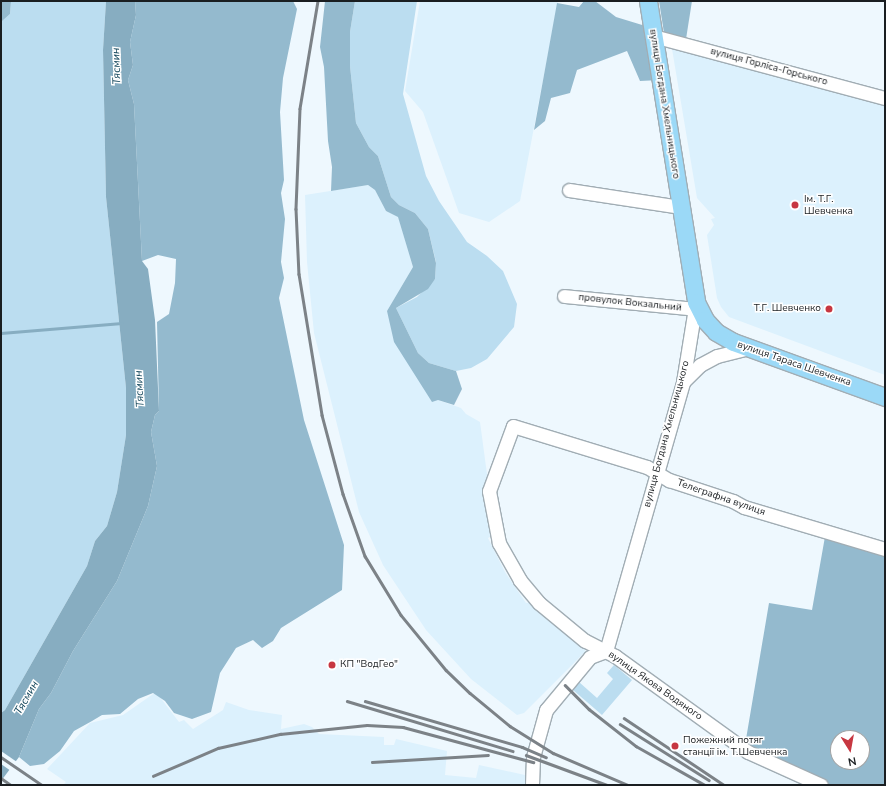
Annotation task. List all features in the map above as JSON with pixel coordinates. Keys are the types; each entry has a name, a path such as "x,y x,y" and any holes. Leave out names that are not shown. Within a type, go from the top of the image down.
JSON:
{"main road":[{"name":"вулиця Богдана Хмельницького","path":"648,1 696,306"},
{"name":"вулиця Тараса Шевченка","path":"696,306 704,320 716,332 733,342 885,397"}],"street":[{"name":"вулиця Горліса-Горського","path":"653,36 885,98"},
{"path":"569,190 680,207"},
{"name":"провулок Вокзальний","path":"564,296 696,306"},
{"name":"вулиця Богдана Хмельницького","path":"606,650 683,382 696,306"},
{"path":"683,382 700,365 718,356 750,348"},
{"name":"Телеграфна вулиця","path":"513,426 647,467 669,480 733,501 744,507 885,549"},
{"name":"вулиця Якова Водяного","path":"513,426 490,491 499,543 520,580 539,603 585,641 606,650 748,752 821,785"},
{"path":"532,785 533,757 546,710 590,657 606,650"}],"shaded area":[{"path":"1,1 11,1 10,14 1,22"},
{"path":"11,1 106,1 103,50 106,197 126,388 126,435 117,492 107,526 95,541 87,566 5,710 1,713 1,22 10,14"},
{"path":"135,1 293,1 297,9 283,78 280,112 284,180 281,193 285,219 281,262 284,278 279,298 304,420 344,545 342,590 281,628 273,641 262,648 253,640 236,648 220,673 211,712 192,719 174,713 165,701 153,693 138,699 120,714 102,715 74,731 60,751 44,764 30,766 19,757 39,709 51,693 73,651 117,581 148,506 157,466 151,432 155,415 159,411 157,322 169,314 175,283 176,259 158,255 142,261 134,104 128,80 133,65 130,42 136,15"},
{"path":"325,1 355,1 350,32 350,66 356,123 369,147 378,156 391,197 399,205 415,213 428,229 436,263 435,279 428,289 396,308 418,353 429,363 456,371 462,389 454,405 438,400 432,402 394,342 387,311 413,267 398,217 386,211 375,190 368,185 331,191 332,167 328,141 324,67 320,47"},
{"path":"355,1 417,1 403,94 426,176 439,201 467,242 487,256 503,271 517,304 514,327 487,359 471,368 456,371 429,363 418,353 396,308 417,297 435,279 436,262 428,229 415,213 399,205 391,197 378,156 369,147 356,123 350,66 350,32"},
{"path":"420,1 558,1 520,201 489,222 459,213 423,112 405,91"},
{"path":"584,1 595,1 616,17 652,28 660,80 640,81 627,51 577,70 570,93 551,98 545,121 534,130 557,3 579,7"},
{"path":"659,1 692,1 686,39 664,33"},
{"name":"Ім. Т.Г. Шевченка","path":"671,43 885,102 885,375 729,317 721,307 717,298 707,235 714,225 711,219 715,218 697,198"},
{"path":"368,185 375,190 386,211 398,216 413,267 387,311 438,400 461,408 466,414 480,422 495,534 488,538 505,572 526,603 532,602 585,645 585,652 524,713 517,715 471,679 426,630 383,565 359,512 314,333 307,262 305,195"},
{"path":"826,531 885,549 885,785 821,785 745,745 769,603 812,610"},
{"path":"614,665 632,680 602,715 573,690 579,682 597,698 613,679 607,673"},
{"path":"156,692 179,722 184,720 193,729 223,710 226,702 249,710 282,715 281,729 304,724 312,727 319,734 384,737 384,745 394,745 396,739 447,751 445,775 476,778 479,765 525,775 525,785 63,785 66,782 47,769 90,723 123,715"}],"water":[{"name":"Тясмин","path":"106,1 135,1 136,15 130,42 133,65 128,80 134,104 142,261 148,269 155,320 159,411 155,415 151,432 157,466 148,506 117,581 73,651 51,693 39,709 19,757 1,781 1,713 5,710 87,566 95,541 107,526 117,492 126,435 126,388 106,197 103,50"}],"pier":[{"path":"1,751 17,762 11,771 1,764"}],"waterway":[{"path":"1,333 122,323"}],"railway":[{"path":"318,1 300,109 296,209 299,274 322,415 343,494 365,556 401,615 446,670 470,693 510,726 553,753 628,785"},
{"path":"565,685 589,709 636,746 705,785"},
{"path":"347,701 513,751"},
{"path":"365,701 522,747 546,757"},
{"path":"624,718 724,785"},
{"path":"620,724 709,780"},
{"path":"153,776 218,748 280,734 367,725 403,727 533,762"},
{"path":"372,762 488,755"},
{"path":"526,755 607,785"},
{"path":"1,757 42,785"},
{"path":"1,778 11,785"}],"place":[{"name":"Ім. Т.Г. Шевченка","path":"795,205"},
{"name":"Т.Г. Шевченко","path":"829,309"},
{"name":"КП \"ВодГео\"","path":"332,665"},
{"name":"Пожежний потяг станції ім. Т.Шевченка","path":"675,746"}]}
